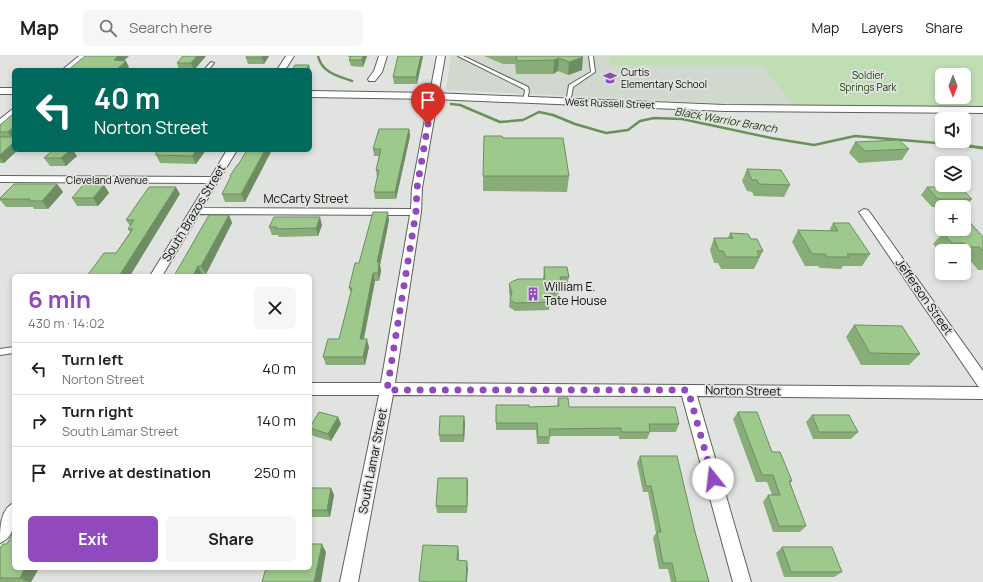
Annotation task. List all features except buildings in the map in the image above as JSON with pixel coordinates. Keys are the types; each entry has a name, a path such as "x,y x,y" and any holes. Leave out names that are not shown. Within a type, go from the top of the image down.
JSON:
{"street":[{"path":"69,68 84,56"},
{"path":"282,68 290,56"},
{"path":"372,79 378,72 384,56"},
{"name":"South Lamar Street","path":"349,582 387,390 416,212 417,188 441,56"},
{"path":"0,91 12,91"},
{"name":"West Russell Street","path":"312,94 433,96 725,108 983,110"},
{"path":"0,123 12,113"},
{"name":"South Brazos Street","path":"157,274 231,152"},
{"name":"Cleveland Avenue","path":"0,179 214,180"},
{"name":"McCarty Street","path":"195,211 416,212"},
{"name":"Jefferson Street","path":"864,212 983,382"},
{"name":"Norton Street","path":"312,389 688,390 983,393"},
{"path":"688,390 742,582"},
{"path":"0,534 12,514"}],"lane":[{"path":"460,56 526,88 526,100"},
{"path":"568,102 572,86 593,72 591,56"},
{"path":"208,68 212,63"},
{"path":"0,352 12,350"}],"shaded area":[{"name":"Curtis Elementary School","path":"451,56 608,56 612,65 763,64 794,107 446,90"}],"green space":[{"name":"Soldier Springs Park","path":"608,56 983,56 983,107 794,107 762,65 612,65"}],"waterway":[{"name":"Black Warrior Branch","path":"318,56 323,66 331,73 352,81"},
{"name":"Black Warrior Branch","path":"451,104 460,105 500,122 523,120 539,112 553,115 575,124 606,133 628,130 640,121 654,118 682,119 771,138 814,145 855,136 935,143"},
{"name":"Black Warrior Branch","path":"971,146 983,148"}],"place":[{"name":"Curtis Elementary School","path":"610,78"},
{"name":"William E. Tate House","path":"533,294"}],"route":[{"path":"428,124 417,188 416,212 408,266 387,390 688,390 713,479"}]}
